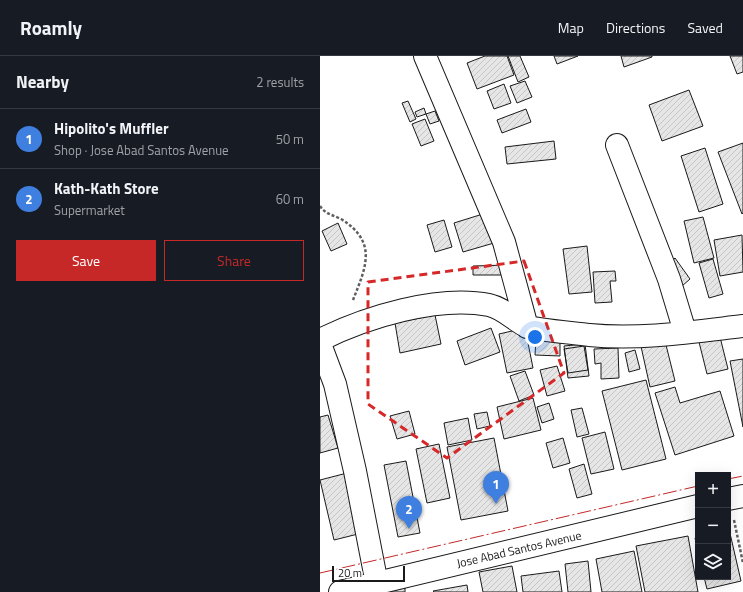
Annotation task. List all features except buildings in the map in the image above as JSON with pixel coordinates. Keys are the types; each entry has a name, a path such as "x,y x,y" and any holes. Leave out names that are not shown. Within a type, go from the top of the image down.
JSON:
{"main road":[{"path":"425,56 504,242 527,327"},
{"path":"617,144 668,280 685,332"},
{"path":"320,340 371,317 450,302 491,305 527,327 622,337 743,326"},
{"path":"320,344 335,384 355,471 377,584"},
{"name":"Jose Abad Santos Avenue","path":"340,592 695,507"}],"path":[{"path":"320,206 324,211 340,219 358,231 366,250 365,271 344,328"},
{"path":"733,498 743,563"}],"highlighted area":[{"path":"524,261 564,373 447,458 368,404 368,282"}],"power":[{"path":"731,478 743,476"},
{"path":"320,573 695,487"}],"place":[{"name":"Hipolito's Muffler","path":"496,504"},
{"name":"Kath-Kath Store","path":"409,529"}]}
